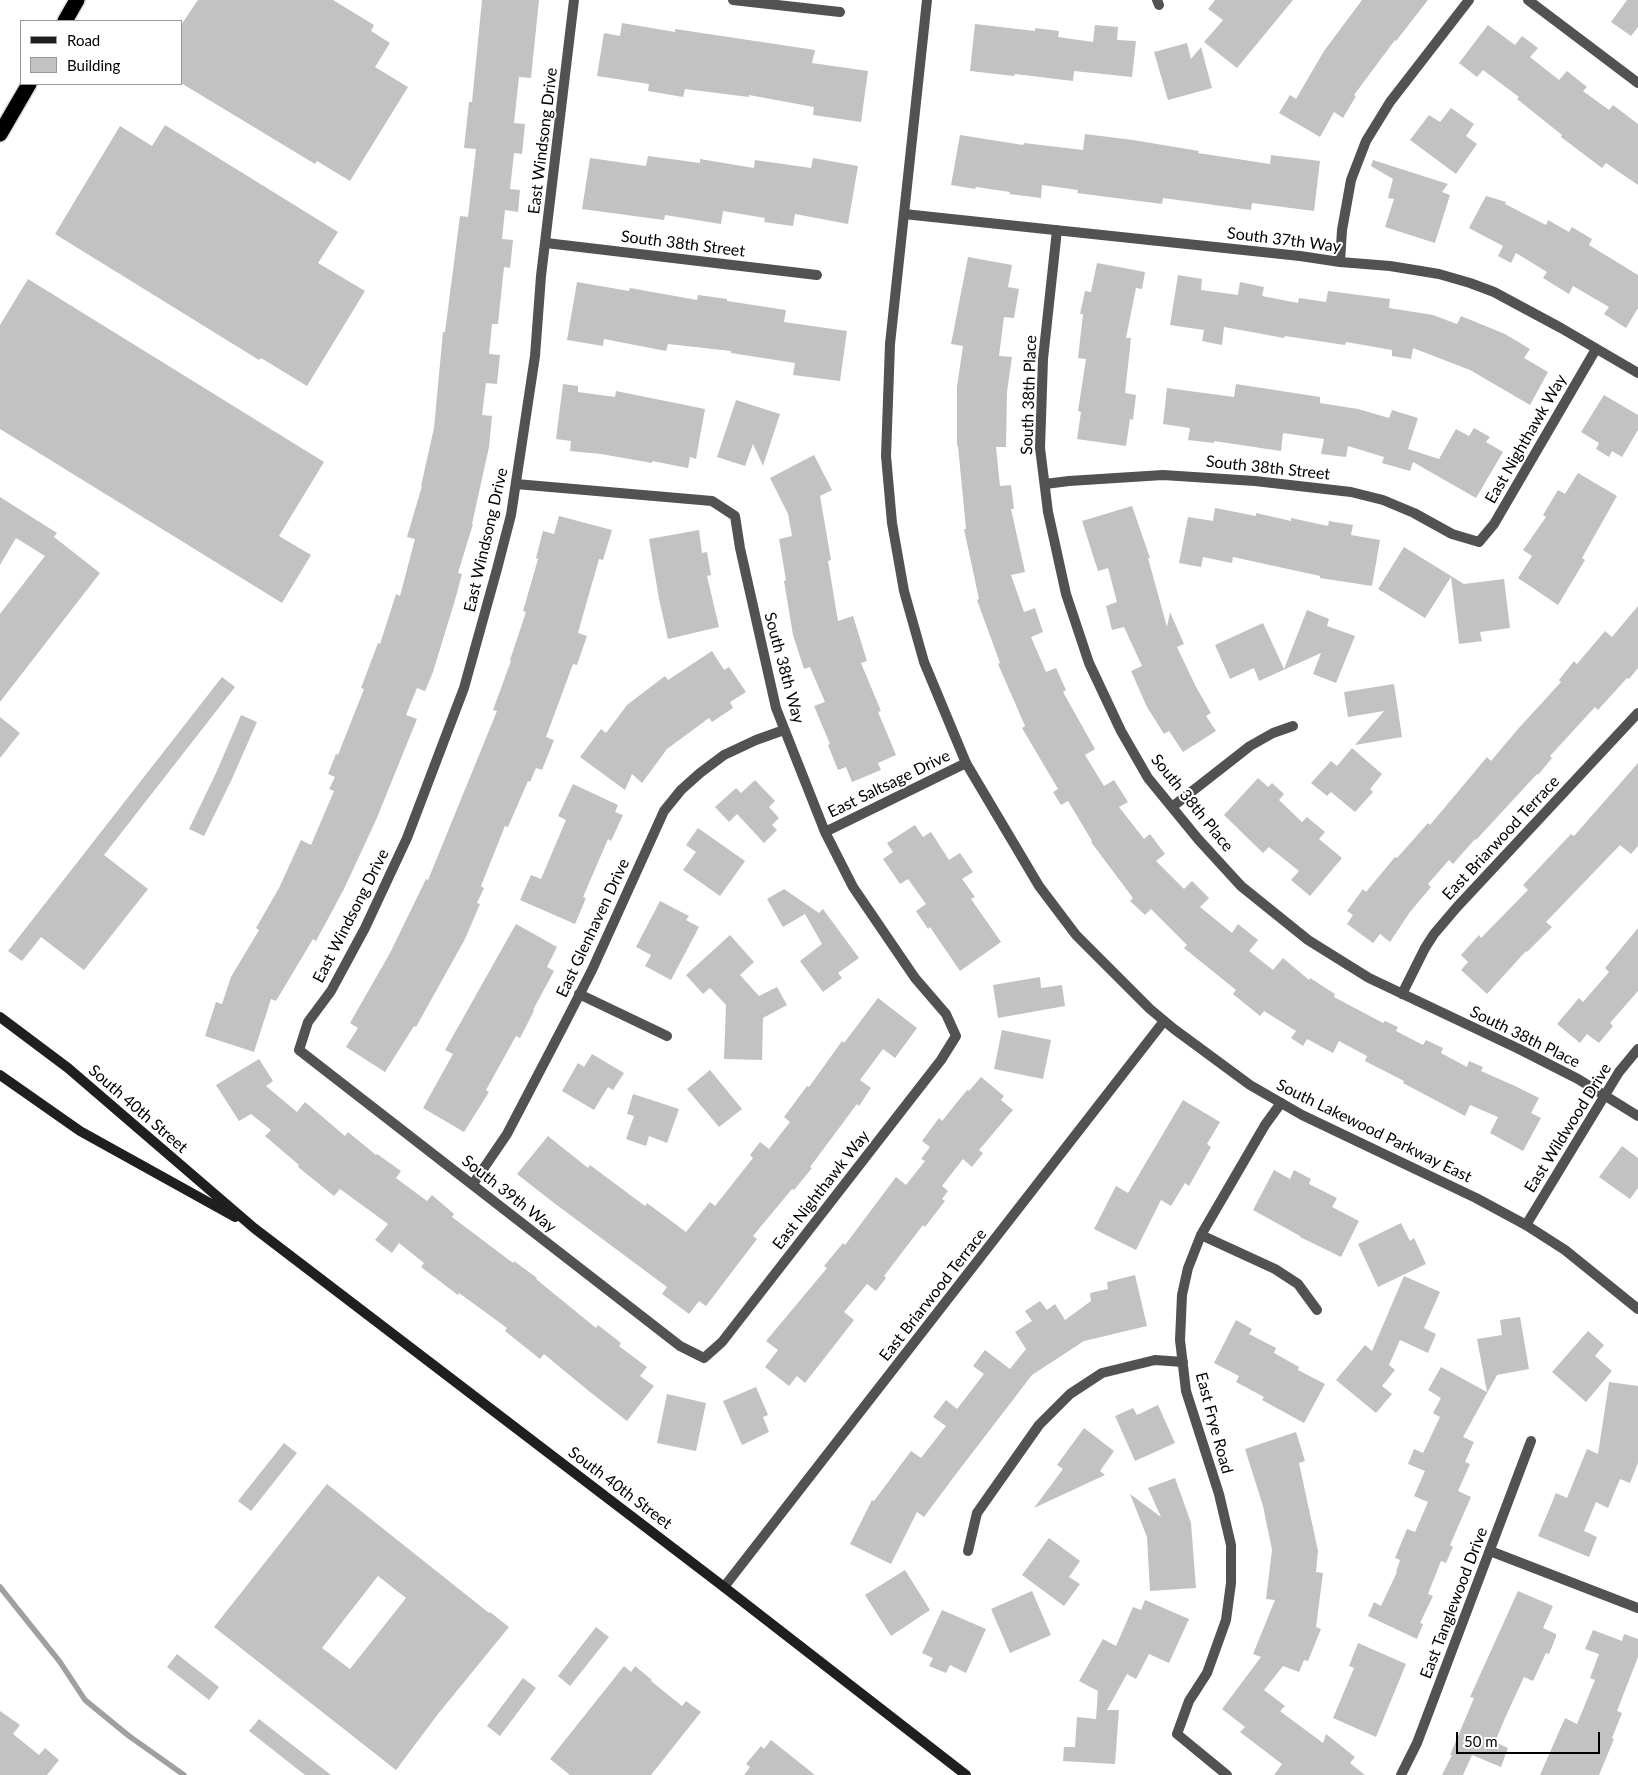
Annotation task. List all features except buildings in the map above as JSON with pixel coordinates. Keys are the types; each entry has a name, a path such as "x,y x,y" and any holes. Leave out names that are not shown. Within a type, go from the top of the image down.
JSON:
{"highway":[{"path":"65,20 77,0"},
{"path":"0,134 28,85"}],"main road":[{"name":"South 40th Street","path":"0,1017 68,1068 254,1228 724,1587 966,1775"},
{"name":"South 40th Street","path":"0,1075 80,1131 254,1228"}],"street":[{"name":"East Windsong Drive","path":"299,1050 308,1022 331,991 365,928 407,838 438,761 464,688 511,514 535,356 574,0"},
{"path":"733,0 840,12"},
{"name":"South Lakewood Parkway East","path":"927,0 890,344 886,456 892,523 904,591 924,662 966,762 1039,886 1076,934 1164,1021 1250,1085 1280,1103 1476,1198 1526,1226 1565,1250 1638,1309"},
{"path":"1340,262 1342,230 1351,180 1366,141 1390,102 1469,0"},
{"path":"1528,0 1638,84"},
{"name":"South 37th Way","path":"904,214 1390,266 1439,274 1494,292 1638,373"},
{"name":"South 38th Place","path":"1057,230 1043,359 1040,448 1048,512 1066,594 1089,663 1121,731 1148,778 1198,839 1249,892 1308,940 1370,978 1520,1048 1578,1079 1638,1116"},
{"name":"South 38th Street","path":"546,243 817,275"},
{"name":"East Nighthawk Way","path":"1479,542 1494,524 1596,349"},
{"name":"South 38th Street","path":"1045,484 1163,475 1255,481 1351,492 1383,500 1414,513 1452,534 1479,542"},
{"name":"South 38th Way","path":"516,484 712,502 735,516 740,548 776,708 825,832 853,887 915,978 946,1014 956,1036"},
{"name":"East Briarwood Terrace","path":"1402,994 1425,948 1456,907 1638,713"},
{"path":"1172,807 1250,746 1273,733 1292,726"},
{"name":"East Glenhaven Drive","path":"473,1184 507,1134 580,994 664,811 681,790 724,755 756,740 784,730"},
{"name":"East Saltsage Drive","path":"825,832 966,762"},
{"path":"580,994 666,1036"},
{"name":"East Briarwood Terrace","path":"724,1587 1164,1021"},
{"name":"East Nighthawk Way","path":"704,1358 722,1342 942,1060 956,1036"},
{"name":"East Wildwood Drive","path":"1526,1226 1604,1095 1619,1072 1638,1049"},
{"name":"South 39th Way","path":"299,1050 680,1346 704,1358"},
{"name":"East Frye Road","path":"1227,1775 1177,1734 1189,1700 1207,1673 1226,1620 1231,1583 1231,1545 1218,1494 1186,1391 1180,1340 1182,1295 1188,1268 1201,1235 1265,1125 1280,1103"},
{"path":"1201,1235 1275,1270 1298,1284 1317,1310"},
{"path":"968,1551 977,1513 1039,1425 1070,1394 1102,1373 1155,1360 1183,1362"},
{"name":"East Tanglewood Drive","path":"1401,1775 1417,1743 1531,1441"},
{"path":"1490,1551 1638,1608"}],"waterway":[{"path":"0,1587 60,1662 85,1700 129,1736 184,1775"}]}
